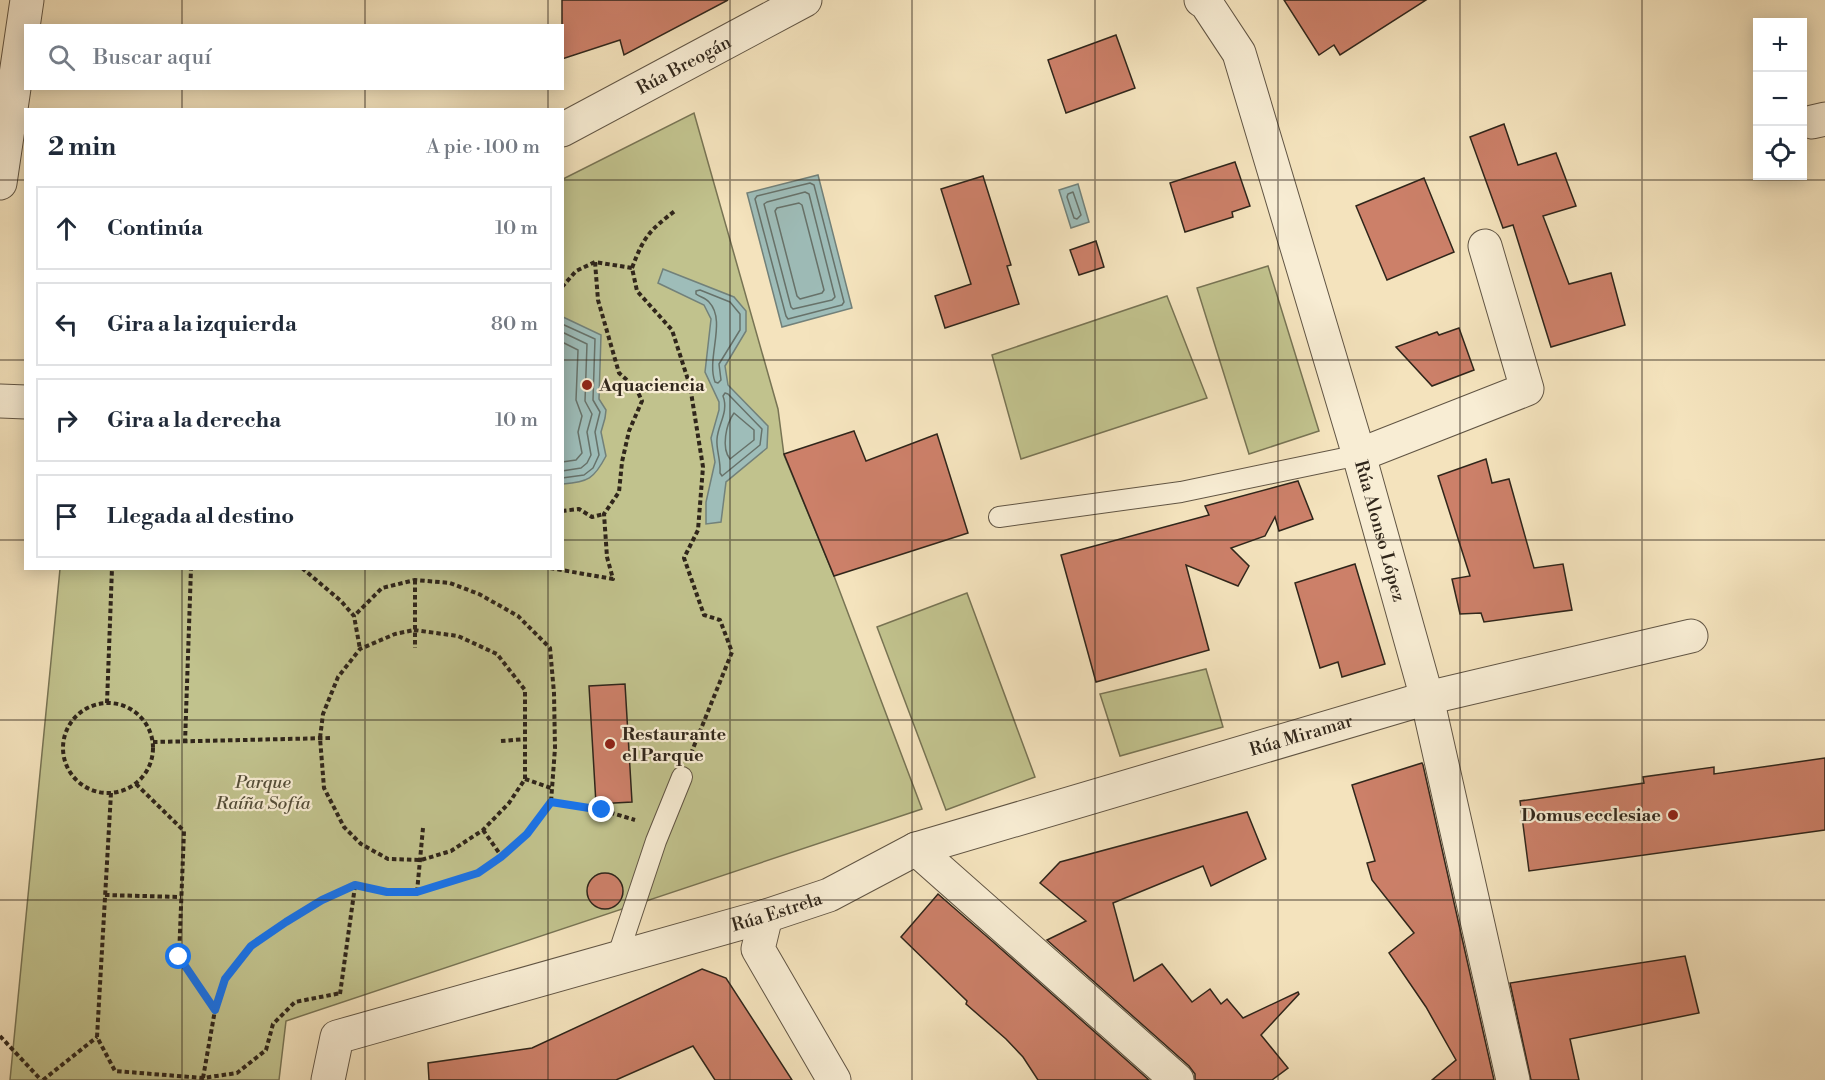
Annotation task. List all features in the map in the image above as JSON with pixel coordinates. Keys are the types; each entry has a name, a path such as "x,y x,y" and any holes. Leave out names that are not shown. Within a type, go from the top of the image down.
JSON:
{"street":[{"path":"0,183 27,0"},
{"name":"Rúa Breogán","path":"564,129 805,0"},
{"name":"Rúa Alonso López","path":"1201,0 1206,3 1239,53 1359,455 1427,698 1513,1080"},
{"path":"1359,455 1527,389 1485,246"},
{"path":"0,401 24,402"},
{"name":"Rúa Miramar","path":"916,849 1427,698 1691,636"},
{"path":"916,849 1177,1080"},
{"name":"Rúa Estrela","path":"337,1037 766,916 829,895 916,849"},
{"path":"766,916 758,949 834,1080"},
{"path":"328,1080 337,1037"}],"lane":[{"path":"999,518 1181,492 1359,455"},
{"path":"618,958 656,841 682,777"}],"path":[{"path":"676,210 650,230 639,249 632,268 637,291 672,330 690,386 704,467 698,530 684,558 704,615 720,620 732,652 682,777"},
{"path":"564,285 576,271 595,262 632,268"},
{"path":"561,570 613,579 607,557 604,514 619,492 622,462 629,431 642,400 636,388 619,373 598,300 595,262"},
{"path":"564,511 579,509 592,517 604,514"},
{"path":"107,702 112,570"},
{"path":"185,743 191,570"},
{"path":"304,570 341,601 354,616 360,649"},
{"path":"203,1078 215,1010 225,979 251,946 322,900 355,885 387,892 417,892 478,873 501,857 527,834 551,802 555,748 550,648 518,616 479,594 450,583 415,580 382,588 354,616"},
{"path":"415,580 415,648"},
{"path":"414,630 458,636 497,654 525,690 525,779 509,803 483,830 451,851 421,860 388,859 361,844 344,827 324,788 320,738 323,714 338,677 360,649 395,634 414,630"},
{"path":"107,702 132,709 147,726 153,742 152,758 146,772 126,790 111,793 93,790 78,783 67,770 63,758 63,739 70,723 81,711 91,705 107,702"},
{"path":"153,742 332,738"},
{"path":"501,741 526,740"},
{"path":"525,779 551,788"},
{"path":"136,783 184,831 179,957 215,1010"},
{"path":"111,793 98,1037 115,1071 203,1078 237,1073 266,1050 273,1024 295,1002 341,993"},
{"path":"551,802 602,810 634,819 656,841"},
{"path":"417,892 423,828"},
{"path":"483,830 501,857"},
{"path":"337,1037 355,885"},
{"path":"105,895 181,897"},
{"path":"0,1036 42,1080 98,1037"}],"green space":[{"name":"Parque Raíña Sofía","path":"694,113 778,409 784,455 834,576 922,809 286,1021 279,1080 10,1080 60,570 564,570 564,178"},
{"path":"1268,266 1319,431 1249,454 1197,288"},
{"path":"1167,296 1207,398 1021,459 992,355"},
{"path":"967,593 1035,777 946,810 877,627"},
{"path":"1206,669 1223,727 1120,756 1100,694"}],"water":[{"path":"818,175 852,308 782,327 747,193"},
{"path":"1078,184 1089,222 1071,228 1059,190"},
{"path":"663,269 734,297 746,311 746,331 725,366 728,385 768,426 767,448 726,482 721,522 706,524 706,502 715,462 711,438 719,410 719,402 705,372 711,319 704,305 658,283"},
{"path":"564,317 601,335 599,399 606,410 601,432 606,456 594,474 579,482 564,484"}],"building":[{"path":"562,0 728,0 624,55 620,40 564,58 564,24 562,24"},
{"path":"1284,0 1426,0 1340,55 1334,45 1319,55"},
{"path":"1116,35 1135,88 1066,113 1048,60"},
{"path":"1504,124 1518,165 1556,153 1576,206 1543,216 1569,284 1611,273 1625,325 1551,347 1513,225 1503,228 1470,137"},
{"path":"1235,162 1250,206 1232,212 1233,217 1185,232 1170,183"},
{"path":"983,176 1011,265 1007,266 1019,304 945,328 935,296 971,284 941,189"},
{"path":"1424,178 1454,252 1387,280 1356,206"},
{"path":"1096,241 1104,267 1079,275 1070,250"},
{"path":"1459,328 1474,370 1432,386 1396,347 1437,332 1439,335"},
{"path":"854,431 866,461 937,434 968,533 834,576 784,454"},
{"path":"1486,459 1492,483 1509,479 1534,568 1563,564 1572,610 1484,622 1481,613 1460,614 1452,579 1470,576 1438,476"},
{"path":"1298,481 1313,519 1279,531 1275,517 1265,536 1231,548 1249,566 1238,586 1186,565 1209,650 1096,682 1061,555 1209,515 1205,506"},
{"path":"1355,564 1385,664 1342,677 1338,662 1320,668 1295,583"},
{"name":"Restaurante el Parque","path":"625,684 632,802 596,804 589,686"},
{"name":"Domus ecclesiae","path":"1825,758 1825,830 1529,871 1520,801 1644,783 1643,777 1714,767 1714,774"},
{"path":"1422,763 1494,1080 1432,1080 1456,1060 1426,1007 1389,953 1414,933 1372,880 1367,863 1375,861 1352,785"},
{"path":"1247,812 1266,859 1211,886 1203,866 1113,903 1134,981 1162,964 1192,1002 1210,989 1221,1004 1227,999 1243,1018 1298,992 1299,994 1261,1035 1288,1068 1272,1080 1195,1080 1195,1074 1189,1066 1047,940 1086,921 1040,883 1060,862"},
{"path":"605,873 618,878 623,891 618,904 605,909 592,904 587,891 592,878"},
{"path":"938,894 1149,1080 1038,1080 1023,1057 1006,1039 966,1004 967,1001 901,937"},
{"path":"1685,956 1699,1013 1570,1039 1579,1080 1531,1080 1510,983"},
{"path":"702,969 726,978 792,1080 715,1080 693,1046 616,1080 429,1080 428,1063 532,1048"}],"place":[{"name":"Aquaciencia","path":"587,385"},
{"name":"Restaurante el Parque","path":"610,744"},
{"name":"Domus ecclesiae","path":"1673,815"}],"route":[{"path":"179,957 215,1010 225,979 251,946 322,900 355,885 387,892 417,892 478,873 501,857 527,834 551,802 602,810"}]}
